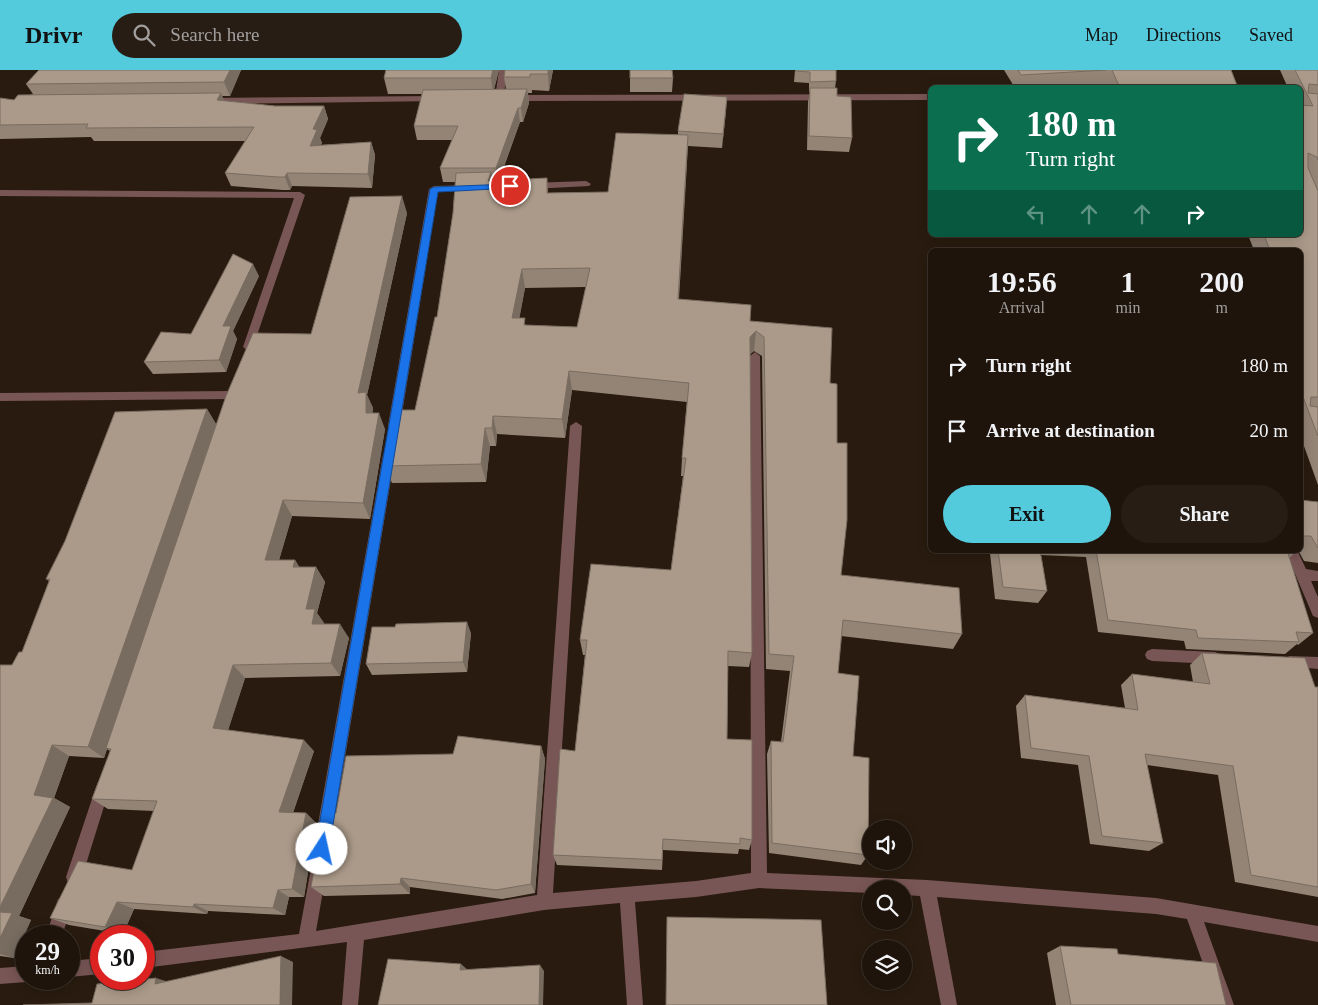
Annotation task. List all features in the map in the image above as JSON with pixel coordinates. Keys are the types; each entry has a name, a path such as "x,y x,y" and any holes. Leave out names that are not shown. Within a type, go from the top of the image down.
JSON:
{"street":[{"path":"499,98 503,70"},
{"path":"489,98 928,97"},
{"path":"200,101 449,99"},
{"path":"520,186 586,184"},
{"path":"324,840 434,189 482,188"},
{"path":"0,193 300,195 245,358"},
{"path":"754,356 759,880"},
{"path":"0,397 232,395"},
{"path":"544,902 576,426"},
{"path":"1293,553 1318,612"},
{"path":"1302,574 1318,576"},
{"path":"1152,655 1230,659"},
{"path":"1279,661 1318,663"},
{"path":"58,925 106,778"},
{"path":"306,941 320,858"},
{"path":"155,959 306,941 544,902 759,880 927,888 1156,906 1318,934"},
{"path":"927,888 949,1005"},
{"path":"627,895 635,1005"},
{"path":"1192,912 1226,1005"},
{"path":"350,1005 356,932"},
{"path":"0,976 15,975"}],"building":[{"path":"39,70 230,70 224,82 26,84"},
{"path":"386,70 493,70 491,78 384,78"},
{"path":"505,70 548,70 548,74 530,74 530,77 504,77"},
{"path":"630,70 672,70 673,78 630,78"},
{"path":"796,70 836,70 836,81 810,82 810,72"},
{"path":"1018,70 1106,70 1021,75"},
{"path":"1112,70 1231,70 1237,85 1119,85"},
{"path":"1295,70 1318,70 1318,85 1309,84 1308,93 1318,94 1318,160 1317,157 1308,153 1308,168 1318,191 1318,397 1311,397 1310,406 1318,407 1318,436 1303,397 1303,248 1269,248 1265,237 1303,237 1303,105 1313,106"},
{"path":"810,88 837,88 837,96 851,97 852,138 809,136"},
{"path":"527,89 496,168 440,168 458,126 414,126 423,90"},
{"path":"221,93 217,100 275,106 324,106 313,129 317,130 310,146 371,142 368,174 287,173 285,177 278,177 225,173 254,127 86,128 88,124 0,125 0,98 14,100 18,95"},
{"path":"684,94 727,97 723,134 678,131"},
{"path":"616,133 688,135 678,299 751,305 750,321 832,328 830,383 837,384 837,443 847,443 847,520 841,575 959,588 962,634 843,620 838,673 859,676 853,756 869,758 868,820 862,820 862,854 772,843 771,741 783,742 794,656 769,654 764,337 756,331 750,337 752,653 728,651 727,739 752,740 752,840 740,838 740,844 663,839 662,860 553,855 560,749 575,751 587,640 580,640 591,564 671,570 686,458 682,458 689,383 569,371 562,419 493,416 492,428 485,428 481,464 385,466 394,410 415,410 435,317 437,317 453,213 456,173 491,172 488,181 547,178 547,193 608,192","holes":["590,268 577,327 524,325 525,318 512,318 522,269"]},
{"path":"402,196 358,393 366,392 366,413 379,413 363,503 283,500 265,560 295,560 293,567 316,567 306,609 315,609 312,624 340,624 331,663 233,665 213,728 304,740 279,812 306,813 292,889 278,890 273,908 194,904 193,907 117,902 106,925 93,925 50,918 78,861 132,870 157,801 92,799 111,749 106,748 226,396 253,333 311,334 350,197"},
{"path":"233,254 253,264 223,326 231,326 219,360 144,362 161,332 191,334"},
{"path":"207,409 88,747 52,745 34,795 53,798 0,907 0,665 12,665 19,652 22,652 50,579 46,579 65,541 115,412"},
{"path":"1303,500 1318,502 1318,548 1311,536 1303,536"},
{"path":"998,553 1041,553 1047,591 1003,587"},
{"path":"1097,553 1288,553 1313,633 1296,632 1299,642 1198,638 1196,630 1108,620"},
{"path":"467,622 463,662 366,664 372,627 395,627 396,624"},
{"path":"1202,653 1305,658 1315,687 1318,687 1318,887 1251,875 1233,766 1145,754 1163,843 1102,836 1089,756 1031,748 1025,695 1138,710 1132,674 1210,684"},
{"path":"458,736 541,746 531,884 496,890 401,878 400,884 311,887 324,813 336,813 346,756 453,754"},
{"path":"0,912 12,913 0,938"},
{"path":"667,917 821,920 827,1005 666,1005"},
{"path":"1060,946 1117,949 1118,954 1216,963 1226,1005 1071,1005"},
{"path":"281,956 280,1005 23,1005 92,1003 95,990 155,990 155,984"},
{"path":"388,959 461,964 460,970 540,965 539,1005 378,1005"}],"route":[{"path":"322,849 434,189 510,186"}]}
